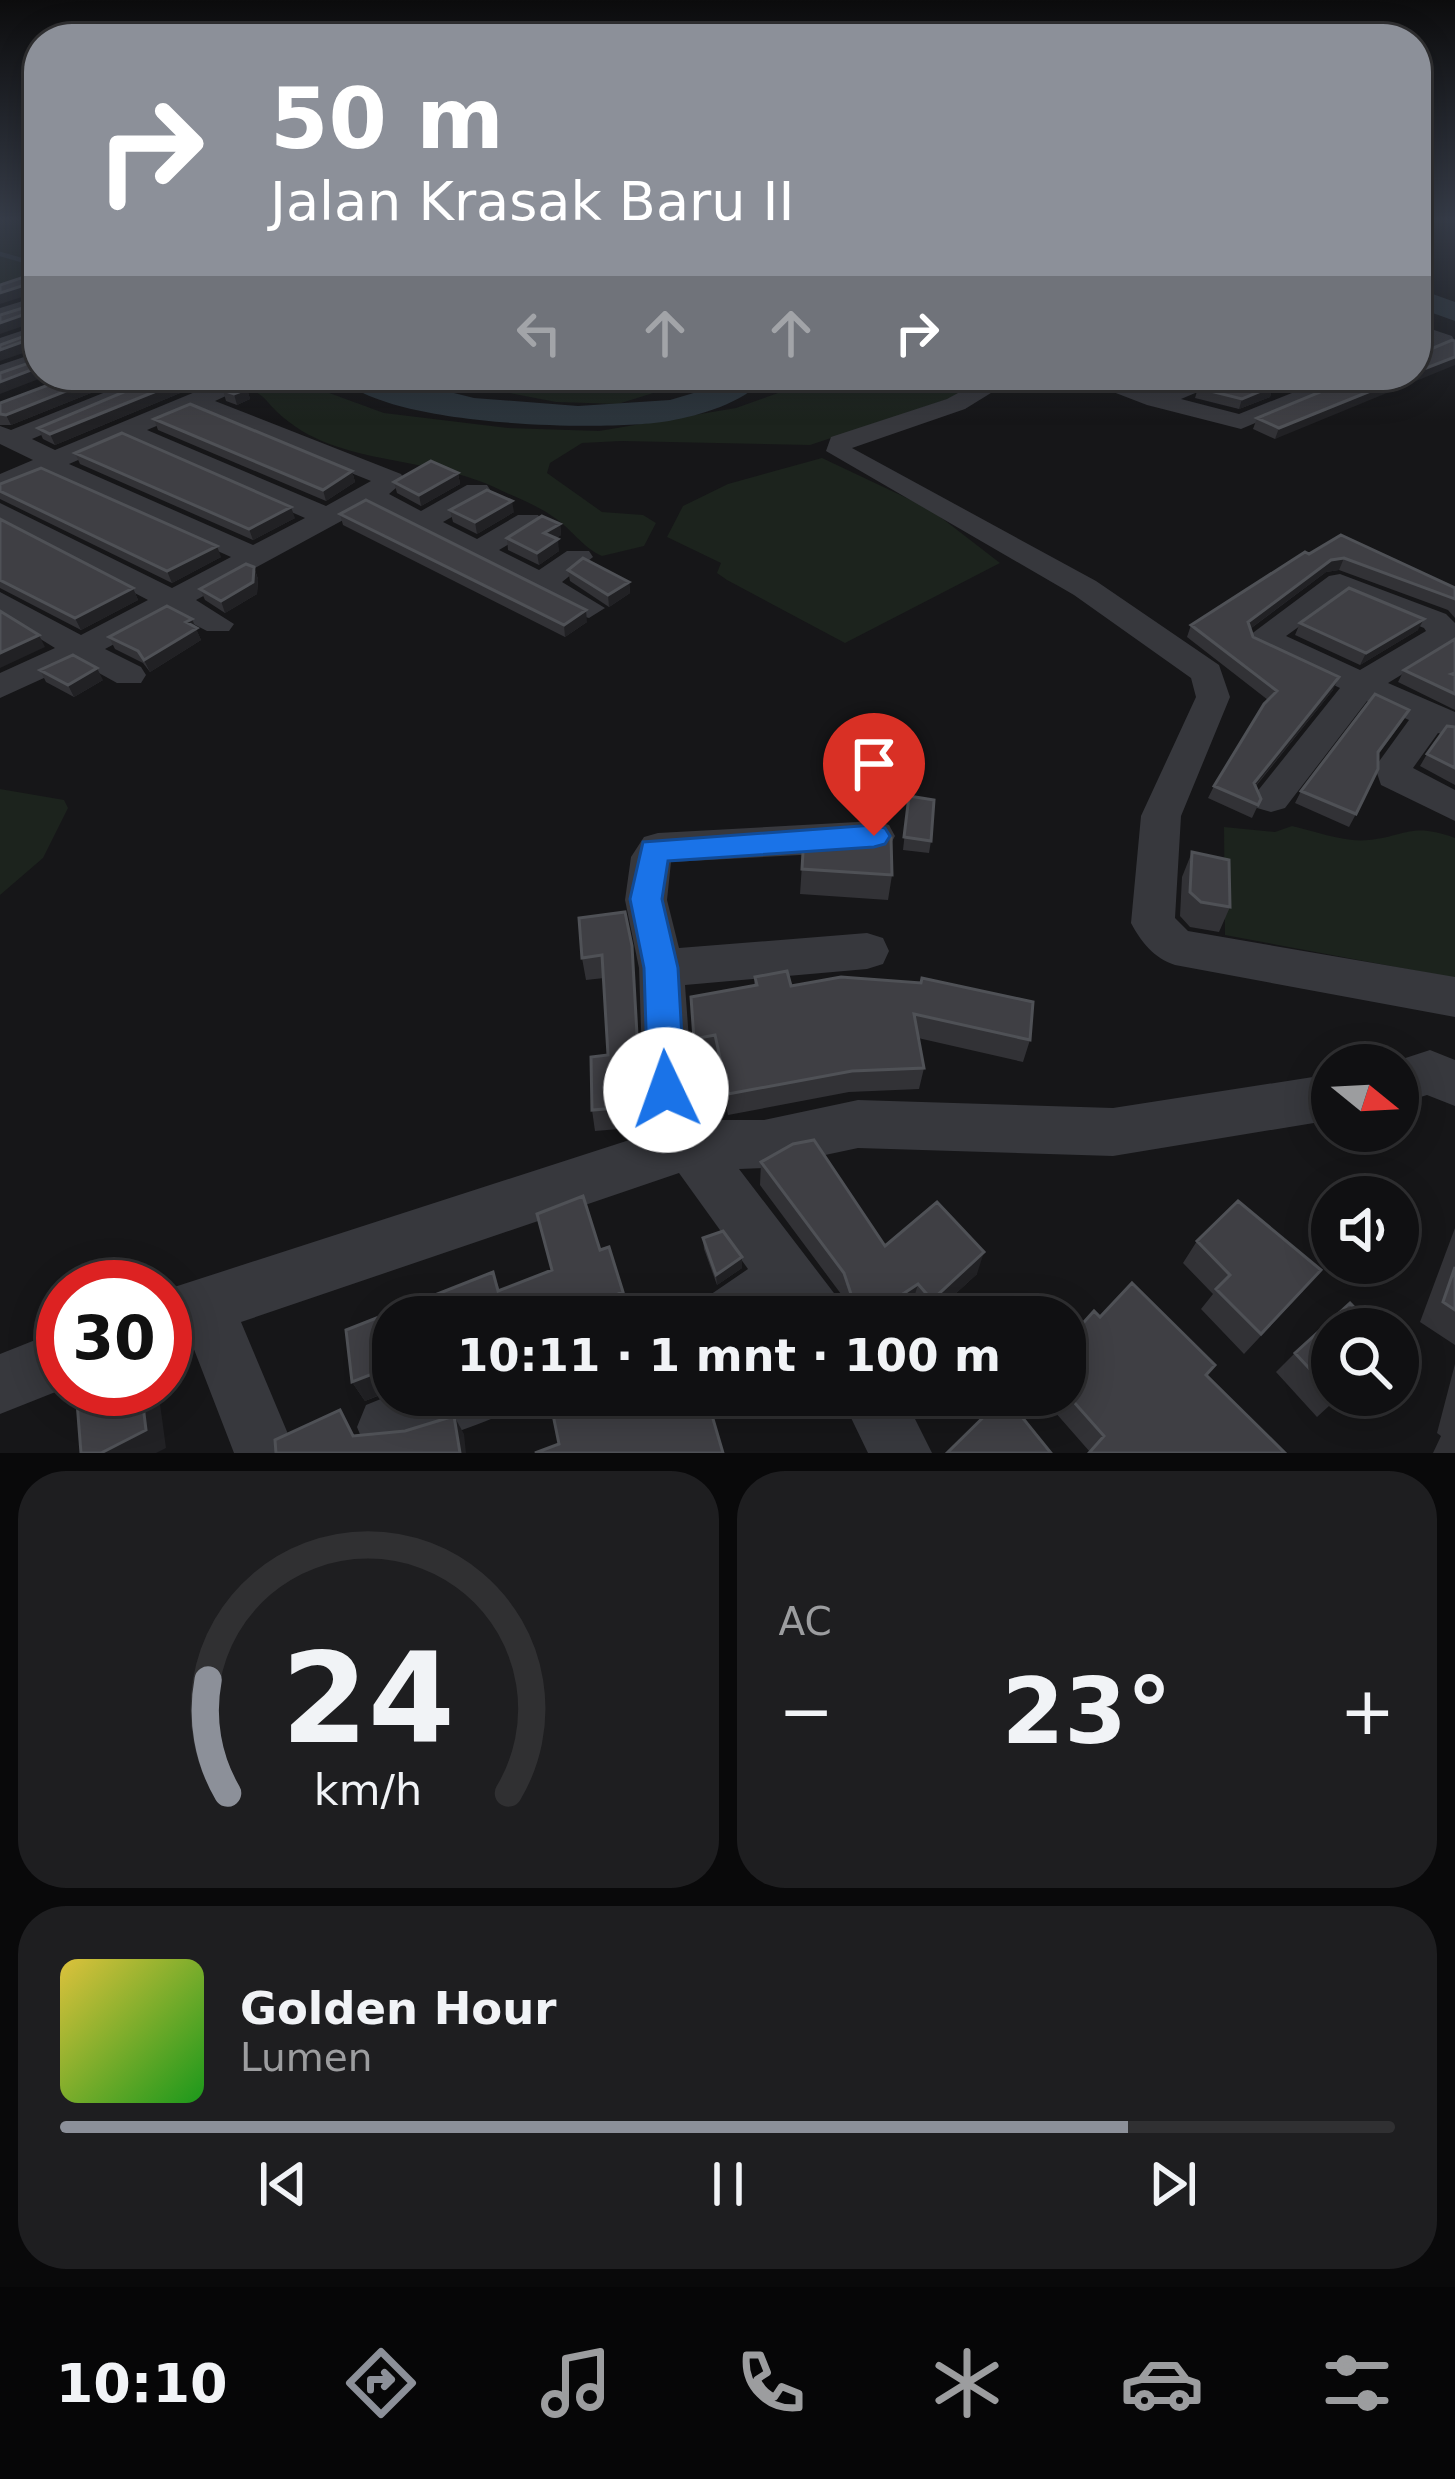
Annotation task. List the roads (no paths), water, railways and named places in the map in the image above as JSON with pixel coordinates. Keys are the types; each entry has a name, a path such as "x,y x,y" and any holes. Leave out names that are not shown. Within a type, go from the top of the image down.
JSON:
{"street":[{"path":"5,436 128,390"},
{"path":"0,484 220,390"},
{"path":"981,390 956,404 840,442 839,451 1084,588 1207,673 1213,697 1160,816 1154,923 1175,947 1455,998"},
{"path":"1128,390 1241,422 1321,390"},
{"path":"1156,400 1184,390"},
{"path":"1284,390 1301,398"},
{"path":"0,688 391,481 194,401"},
{"path":"126,430 327,517"},
{"path":"5,436 254,556"},
{"path":"422,522 477,491"},
{"path":"369,495 589,608"},
{"path":"0,511 218,624"},
{"path":"477,550 528,521"},
{"path":"541,583 578,557"},
{"path":"1271,798 1362,684 1447,630 1340,583 1248,646 1362,684 1443,721 1394,767 1394,776 1455,807"},
{"path":"0,601 129,675"},
{"path":"800,1296 669,1118 661,968 646,899 651,857 658,848 874,836"},
{"path":"661,968 867,951"},
{"path":"1419,1075 1430,1072 1455,1084"},
{"path":"192,1309 690,1145 764,1144 858,1124 1113,1132 1311,1100"},
{"path":"192,1323 265,1453"},
{"path":"0,1384 36,1370"},
{"path":"388,1427 419,1416"},
{"path":"881,1416 901,1453"}],"waterway":[{"path":"1431,303 1455,312"},
{"path":"389,390 474,409 578,416 670,410 725,390"}]}
